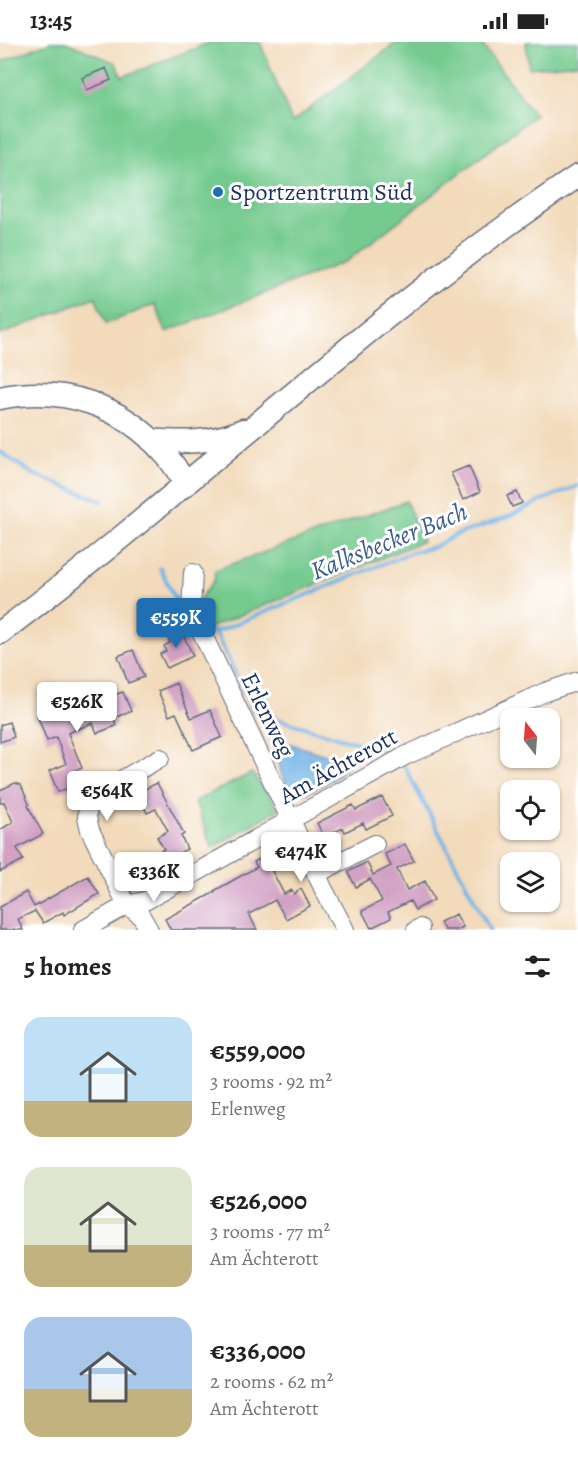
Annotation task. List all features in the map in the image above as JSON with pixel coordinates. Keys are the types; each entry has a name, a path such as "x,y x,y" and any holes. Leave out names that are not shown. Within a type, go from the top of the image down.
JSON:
{"main road":[{"path":"0,633 186,484 405,301 519,216 578,176"},
{"path":"0,398 33,394 56,395 92,402 120,416 151,440 166,454 186,484"},
{"path":"151,440 205,441 231,435 259,423"}],"street":[{"name":"Erlenweg","path":"193,573 191,610 316,874 345,930"},
{"name":"Am Ächterott","path":"83,930 127,905 145,901 405,756 545,692 578,681"},
{"path":"149,930 141,916 127,905 90,830 87,817 88,805 95,795 160,758"},
{"path":"316,874 375,844"}],"green space":[{"name":"Sportzentrum Süd","path":"50,42 66,42 116,63 122,77 211,42 260,42 292,122 397,42 480,42 535,115 347,261 166,332 155,304 106,324 95,297 0,335 0,62"},
{"path":"526,42 578,42 578,63 529,68"},
{"path":"406,501 423,541 209,628 197,607 201,597 214,581 215,570"},
{"path":"252,773 279,809 212,848 195,801"}],"water":[{"path":"291,744 348,762 342,772 324,784 307,793 297,791 286,783 279,761 280,751"}],"building":[{"path":"106,68 111,80 87,90 82,78"},
{"path":"469,466 480,492 463,500 451,473"},
{"path":"517,492 522,503 512,507 507,496"},
{"path":"180,628 193,656 167,668 160,654 166,651 164,646 170,643 166,634"},
{"path":"133,650 144,677 128,683 118,656"},
{"path":"176,683 191,718 210,710 222,737 193,750 176,713 169,716 158,691"},
{"path":"123,692 131,711 114,718 116,726 97,733 93,723 68,733 82,768 74,771 79,784 58,792 49,771 66,764 56,737 47,741 37,715 71,701 77,715 112,701 111,696"},
{"path":"9,722 14,737 0,742 0,725"},
{"path":"15,783 21,785 28,806 43,834 17,848 23,860 0,872 0,830 13,822 4,802 0,803 0,790"},
{"path":"157,783 184,834 181,836 187,849 175,855 178,861 166,868 157,853 164,849 157,837 168,831 156,809 147,813 137,793"},
{"path":"382,797 392,816 366,829 363,823 345,832 343,828 324,837 317,823 353,805 356,810"},
{"path":"405,844 414,861 397,869 407,890 425,881 434,900 415,910 410,901 388,912 391,918 371,928 362,911 382,901 370,879 356,887 348,872 367,862 373,875 391,866 385,854"},
{"path":"284,846 291,860 272,871 284,894 292,890 294,894 301,889 310,906 286,919 275,900 249,914 257,930 171,930 165,919 257,867 254,862"},
{"path":"88,876 99,894 64,915 63,912 43,923 35,911 18,919 23,930 0,930 0,907 26,892 34,907"},
{"path":"456,914 463,927 457,930 444,930 440,922"}],"waterway":[{"path":"0,452 33,474 102,501"},
{"name":"Kalksbecker Bach","path":"210,632 221,630 412,552 434,547 456,535 508,517 578,486"},
{"path":"160,568 187,623"},
{"path":"187,623 191,632"},
{"path":"215,632 254,711 260,714"},
{"path":"271,717 390,753"},
{"path":"405,767 490,930"}],"place":[{"name":"Sportzentrum Süd","path":"218,192"}]}
